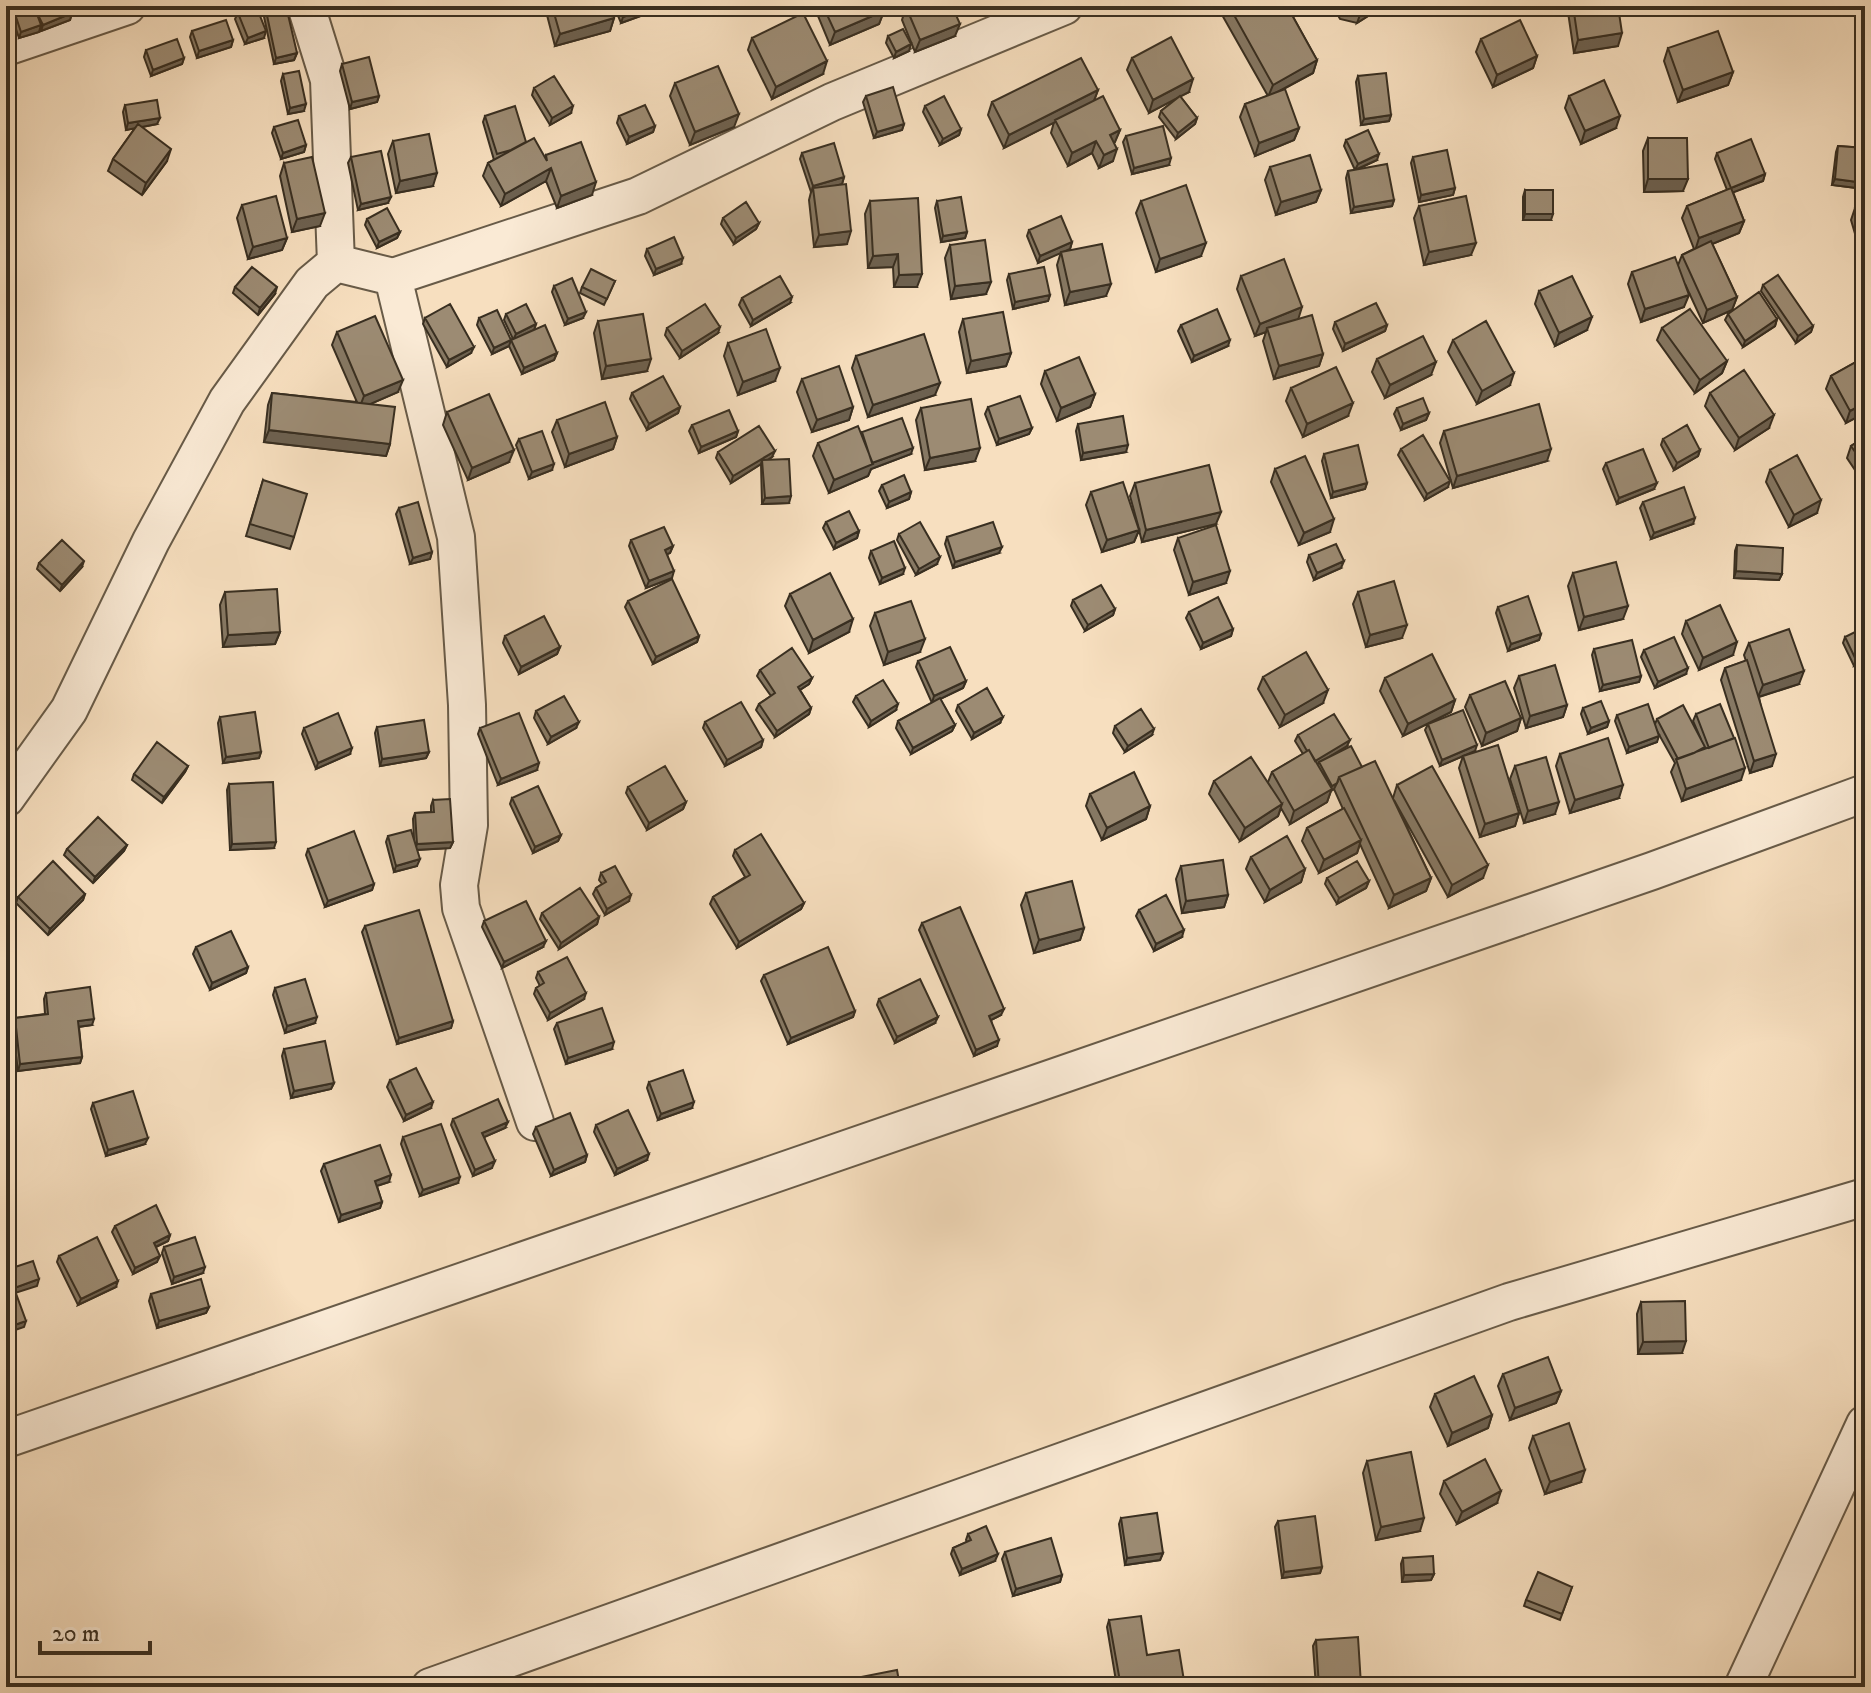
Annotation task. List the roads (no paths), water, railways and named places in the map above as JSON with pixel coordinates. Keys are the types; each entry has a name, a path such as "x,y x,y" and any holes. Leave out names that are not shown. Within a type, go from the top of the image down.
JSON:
{"street":[{"path":"6,47 127,6"},
{"path":"306,6 329,80 336,263"},
{"path":"336,263 393,277 658,188 832,102 1064,6"},
{"path":"6,798 69,710 151,541 227,401 312,283 336,263"},
{"path":"393,277 456,537 467,705 469,825 459,885 461,908 535,1122"},
{"path":"6,1439 1591,892 1865,793"},
{"path":"430,1687 1509,1302 1865,1197"},
{"path":"1743,1687 1865,1424"}]}
